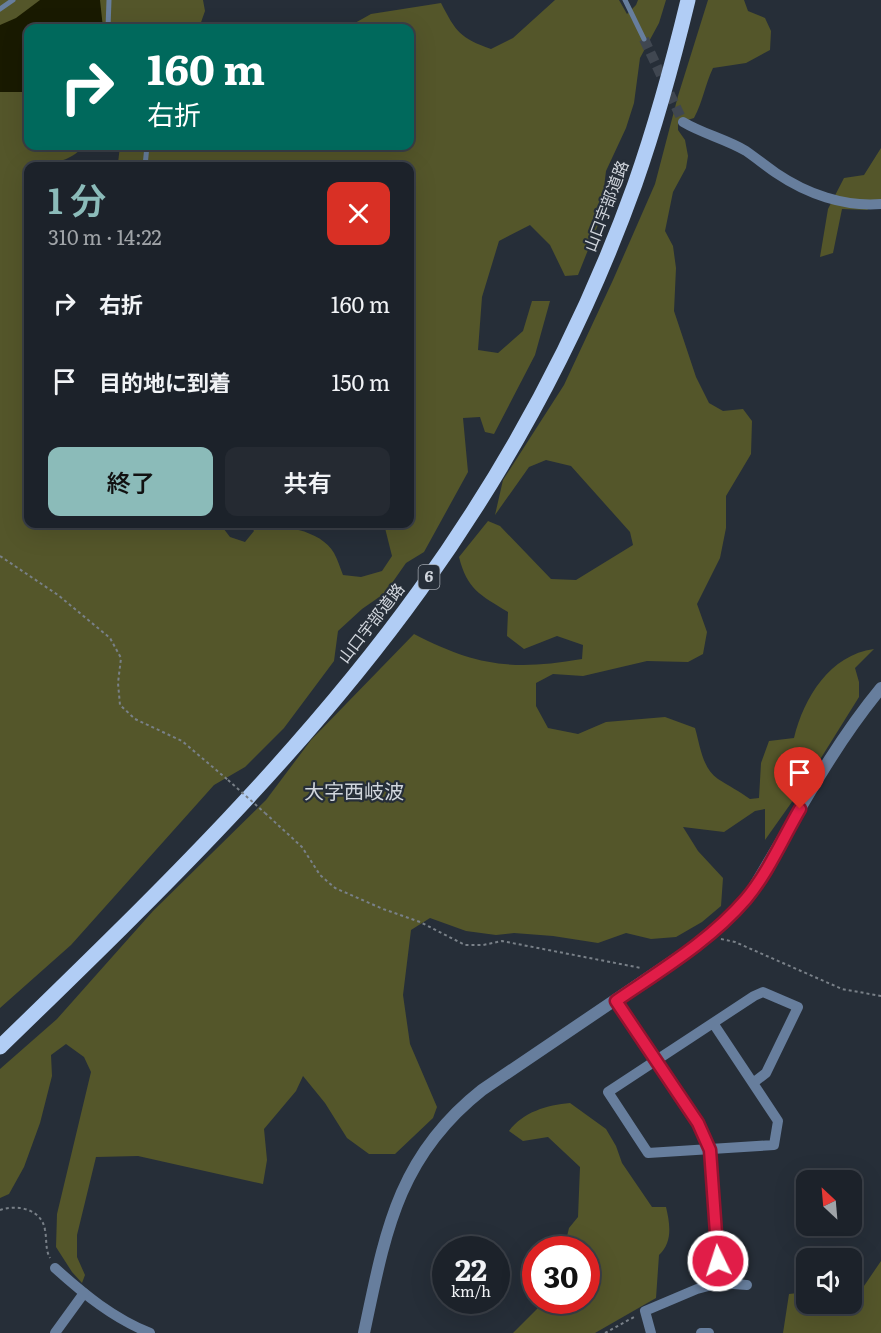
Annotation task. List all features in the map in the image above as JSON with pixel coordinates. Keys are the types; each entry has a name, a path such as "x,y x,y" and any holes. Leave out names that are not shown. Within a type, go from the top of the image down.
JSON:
{"main road":[{"name":"山口宇部道路","path":"0,1047 114,936 262,783 388,633 480,502 550,379 598,275 634,186 660,106 688,0"}],"street":[{"path":"683,122 698,132 745,151 791,183 827,199 881,204"},
{"path":"364,1333 390,1217 412,1169 428,1145 462,1106 482,1090 708,937 748,897 835,750 881,688"},
{"path":"713,1023 778,1121 774,1145 648,1153 608,1092 713,1023 763,992 798,1007 766,1073 753,1083"},
{"path":"616,1001 698,1123 710,1150 720,1283"},
{"path":"55,1268 124,1323 150,1333"},
{"path":"651,1333 645,1311 697,1288 720,1283 747,1285"},
{"path":"59,1332 84,1293"},
{"path":"701,1333 708,1331 709,1333"}],"lane":[{"path":"0,9 13,0"},
{"path":"108,24 109,0"},
{"path":"625,0 644,39"}],"path":[{"path":"0,556 58,596 110,638 121,658 118,683 120,705 135,719 182,741 228,780 302,847 320,875 335,888 420,922 465,945 483,945 502,940 647,969"},
{"path":"708,937 735,942 842,989 881,996"},
{"path":"0,1210 20,1206 42,1220 47,1253 55,1268"},
{"path":"606,1333 645,1311"}],"green space":[{"path":"0,0 203,0 205,11 200,24 24,24 24,150 80,150 59,162 24,162 24,314 22,324 24,334 24,528 223,528 230,537 245,542 254,531 252,528 290,528 308,533 327,545 334,553 343,575 361,577 382,571 392,556 385,528 414,528 414,162 118,162 120,150 414,150 414,24 353,24 371,14 441,3 460,33 491,49 513,38 555,0 619,0 627,14 638,0 666,0 659,23 640,58 634,103 626,128 606,171 600,220 578,275 565,276 550,245 530,225 499,241 482,297 478,350 498,353 523,331 532,301 550,301 535,355 494,434 485,432 480,417 463,418 468,472 424,552 406,563 385,593 362,609 338,631 334,661 284,728 245,767 214,785 71,945 0,1008"},
{"path":"708,0 744,0 748,11 765,18 771,31 770,50 746,63 713,68 694,118 678,123 678,130 685,140 688,156 686,168 673,192 665,231 673,246 676,268 674,311 696,377 709,403 723,411 743,409 752,421 751,454 726,496 726,528 720,558 697,604 707,632 703,654 688,662 647,661 583,676 553,674 536,683 536,706 548,728 578,734 606,722 665,717 695,728 708,769 718,779 750,799 759,798 761,763 769,741 794,738 805,708 821,680 844,660 874,649 855,668 859,682 859,697 806,782 765,840 765,809 755,811 724,832 683,827 698,851 723,878 721,906 702,922 676,937 651,939 626,933 598,943 553,936 514,933 496,935 466,931 430,918 411,930 403,995 410,1044 437,1107 433,1118 395,1154 369,1154 347,1138 325,1103 303,1076 296,1091 264,1129 267,1160 263,1184 138,1156 96,1157 77,1235 77,1257 85,1275 82,1283 56,1247 57,1214 91,1072 84,1057 66,1044 51,1055 52,1076 40,1123 24,1167 9,1194 0,1198 0,1069 57,1019 153,911 266,800 311,740 414,634 457,653 495,663 535,665 582,659 583,645 557,636 524,649 507,636 508,612 476,590 466,577 459,557 488,521 500,526 551,579 576,580 633,545 630,532 571,466 546,460 529,467 495,515 503,480 564,385 655,184 678,96"},
{"path":"881,148 881,202 867,210 842,209 833,253 820,257 828,209 844,178 864,175"},
{"path":"570,1103 606,1129 616,1146 622,1163 652,1207 666,1207 669,1220 667,1244 659,1255 656,1298 595,1333 513,1333 532,1314 600,1314 600,1236 567,1236 569,1228 578,1217 580,1167 548,1137 523,1141 509,1131 528,1114"},
{"path":"881,1261 881,1333 783,1333 789,1294 796,1293 796,1314 862,1314 862,1286"}],"shaded area":[{"path":"40,0 100,0 103,24 24,24 24,92 0,92 0,25 16,18"}],"tunnel":[{"path":"644,39 683,122"}],"district":[{"name":"大字西岐波","path":"354,792"}],"route":[{"path":"718,1261 710,1150 698,1123 616,1001 708,937 732,915 748,897 800,809"}]}
